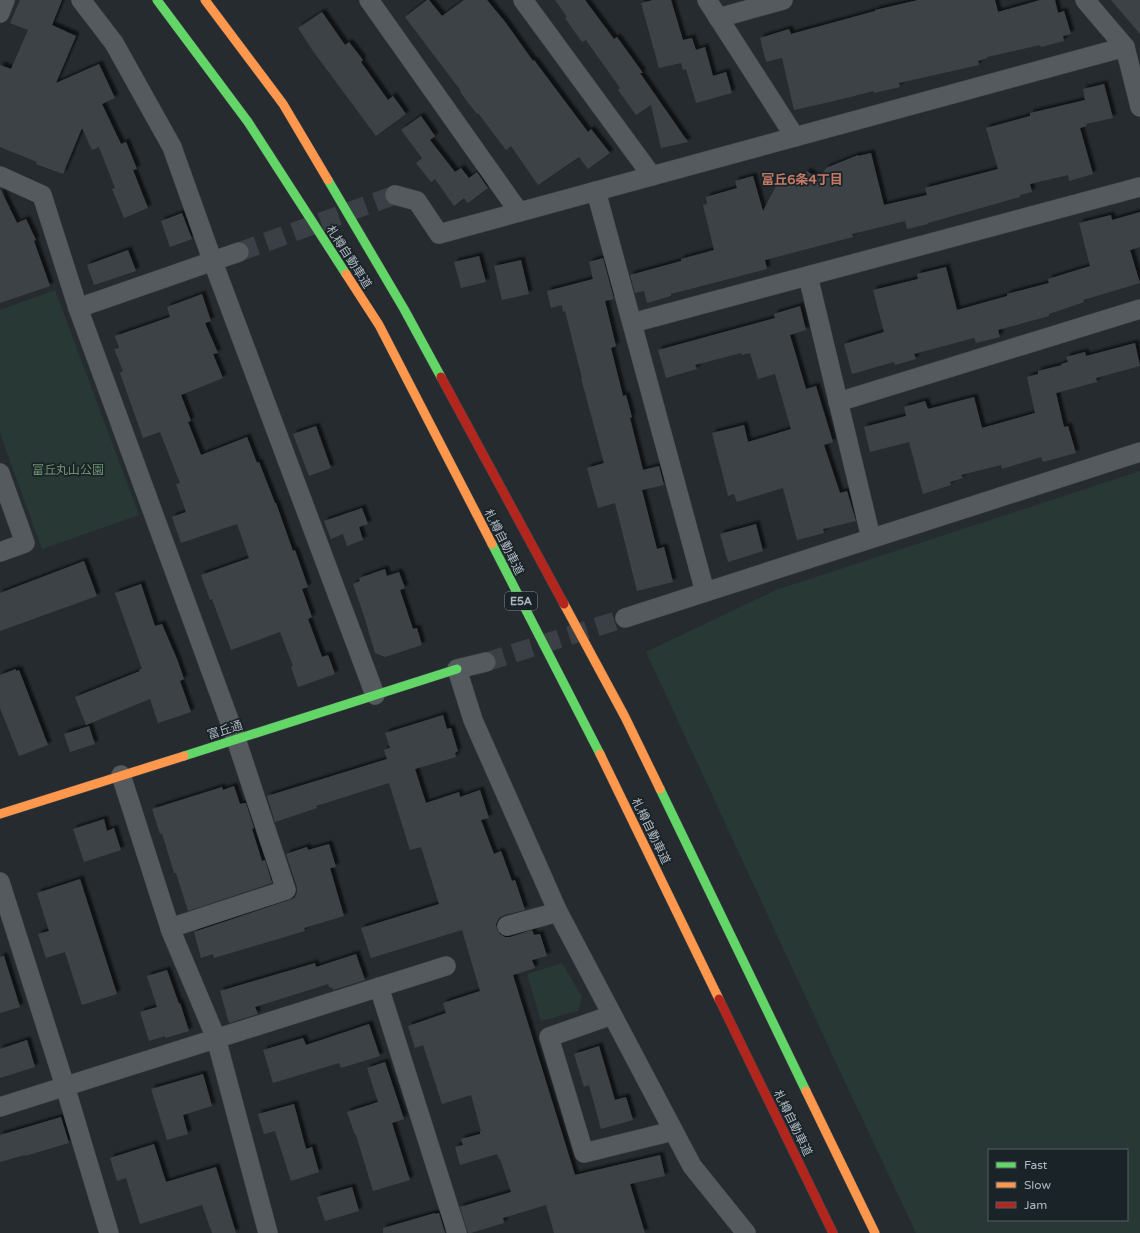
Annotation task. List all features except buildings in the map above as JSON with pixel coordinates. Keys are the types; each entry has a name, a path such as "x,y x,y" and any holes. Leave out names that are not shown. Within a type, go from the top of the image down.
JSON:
{"main road":[{"name":"札樽自動車道","path":"157,0 248,122 379,325 602,757 832,1233"},
{"name":"札樽自動車道","path":"205,0 283,104 404,309 624,717 875,1233"},
{"name":"富丘通","path":"0,814 457,669"}],"street":[{"path":"0,13 6,0"},
{"path":"81,0 114,43 172,147 213,262 375,695"},
{"path":"369,0 519,212"},
{"path":"523,0 652,176"},
{"path":"707,0 795,137"},
{"path":"718,18 783,0"},
{"path":"1085,0 1125,47 1140,108"},
{"path":"395,195 417,200 439,234 1125,47"},
{"path":"0,176 42,195 78,308 236,739 286,890 170,928"},
{"path":"632,323 1140,187"},
{"path":"596,191 705,592"},
{"path":"78,308 239,252"},
{"path":"808,276 871,538"},
{"path":"838,402 1140,309"},
{"path":"625,618 1140,452"},
{"path":"0,473 25,543 0,552"},
{"path":"486,662 457,669 473,720 558,912 692,1166 746,1233"},
{"path":"122,775 170,928 216,1038 268,1233"},
{"path":"0,882 65,1086 109,1233"},
{"path":"507,926 558,912"},
{"path":"0,1106 446,966"},
{"path":"379,987 457,1233"},
{"path":"612,1015 549,1037 584,1153 673,1131"}],"green space":[{"name":"富丘丸山公園","path":"55,290 139,515 42,549 0,433 0,310"},
{"path":"1140,471 1140,1233 916,1233 646,652 776,590"},
{"path":"562,963 582,997 578,1011 541,1021 527,974"}],"tunnel":[{"path":"239,252 395,195"},
{"path":"486,662 625,618"}],"traffic: fast":[{"path":"157,0 248,122 346,274"},
{"path":"328,180 404,309 441,377"},
{"path":"492,544 600,754"},
{"path":"184,756 457,669"},
{"path":"660,789 806,1091"}],"traffic: slow":[{"path":"205,0 283,104 328,180"},
{"path":"346,274 379,325 492,544"},
{"path":"564,604 625,717 660,789"},
{"path":"600,754 719,999"},
{"path":"0,814 184,756"},
{"path":"806,1091 875,1233"}],"traffic: jam":[{"path":"441,377 564,604"},
{"path":"719,999 833,1233"}],"district":[{"name":"富丘6条4丁目","path":"802,180"}]}
